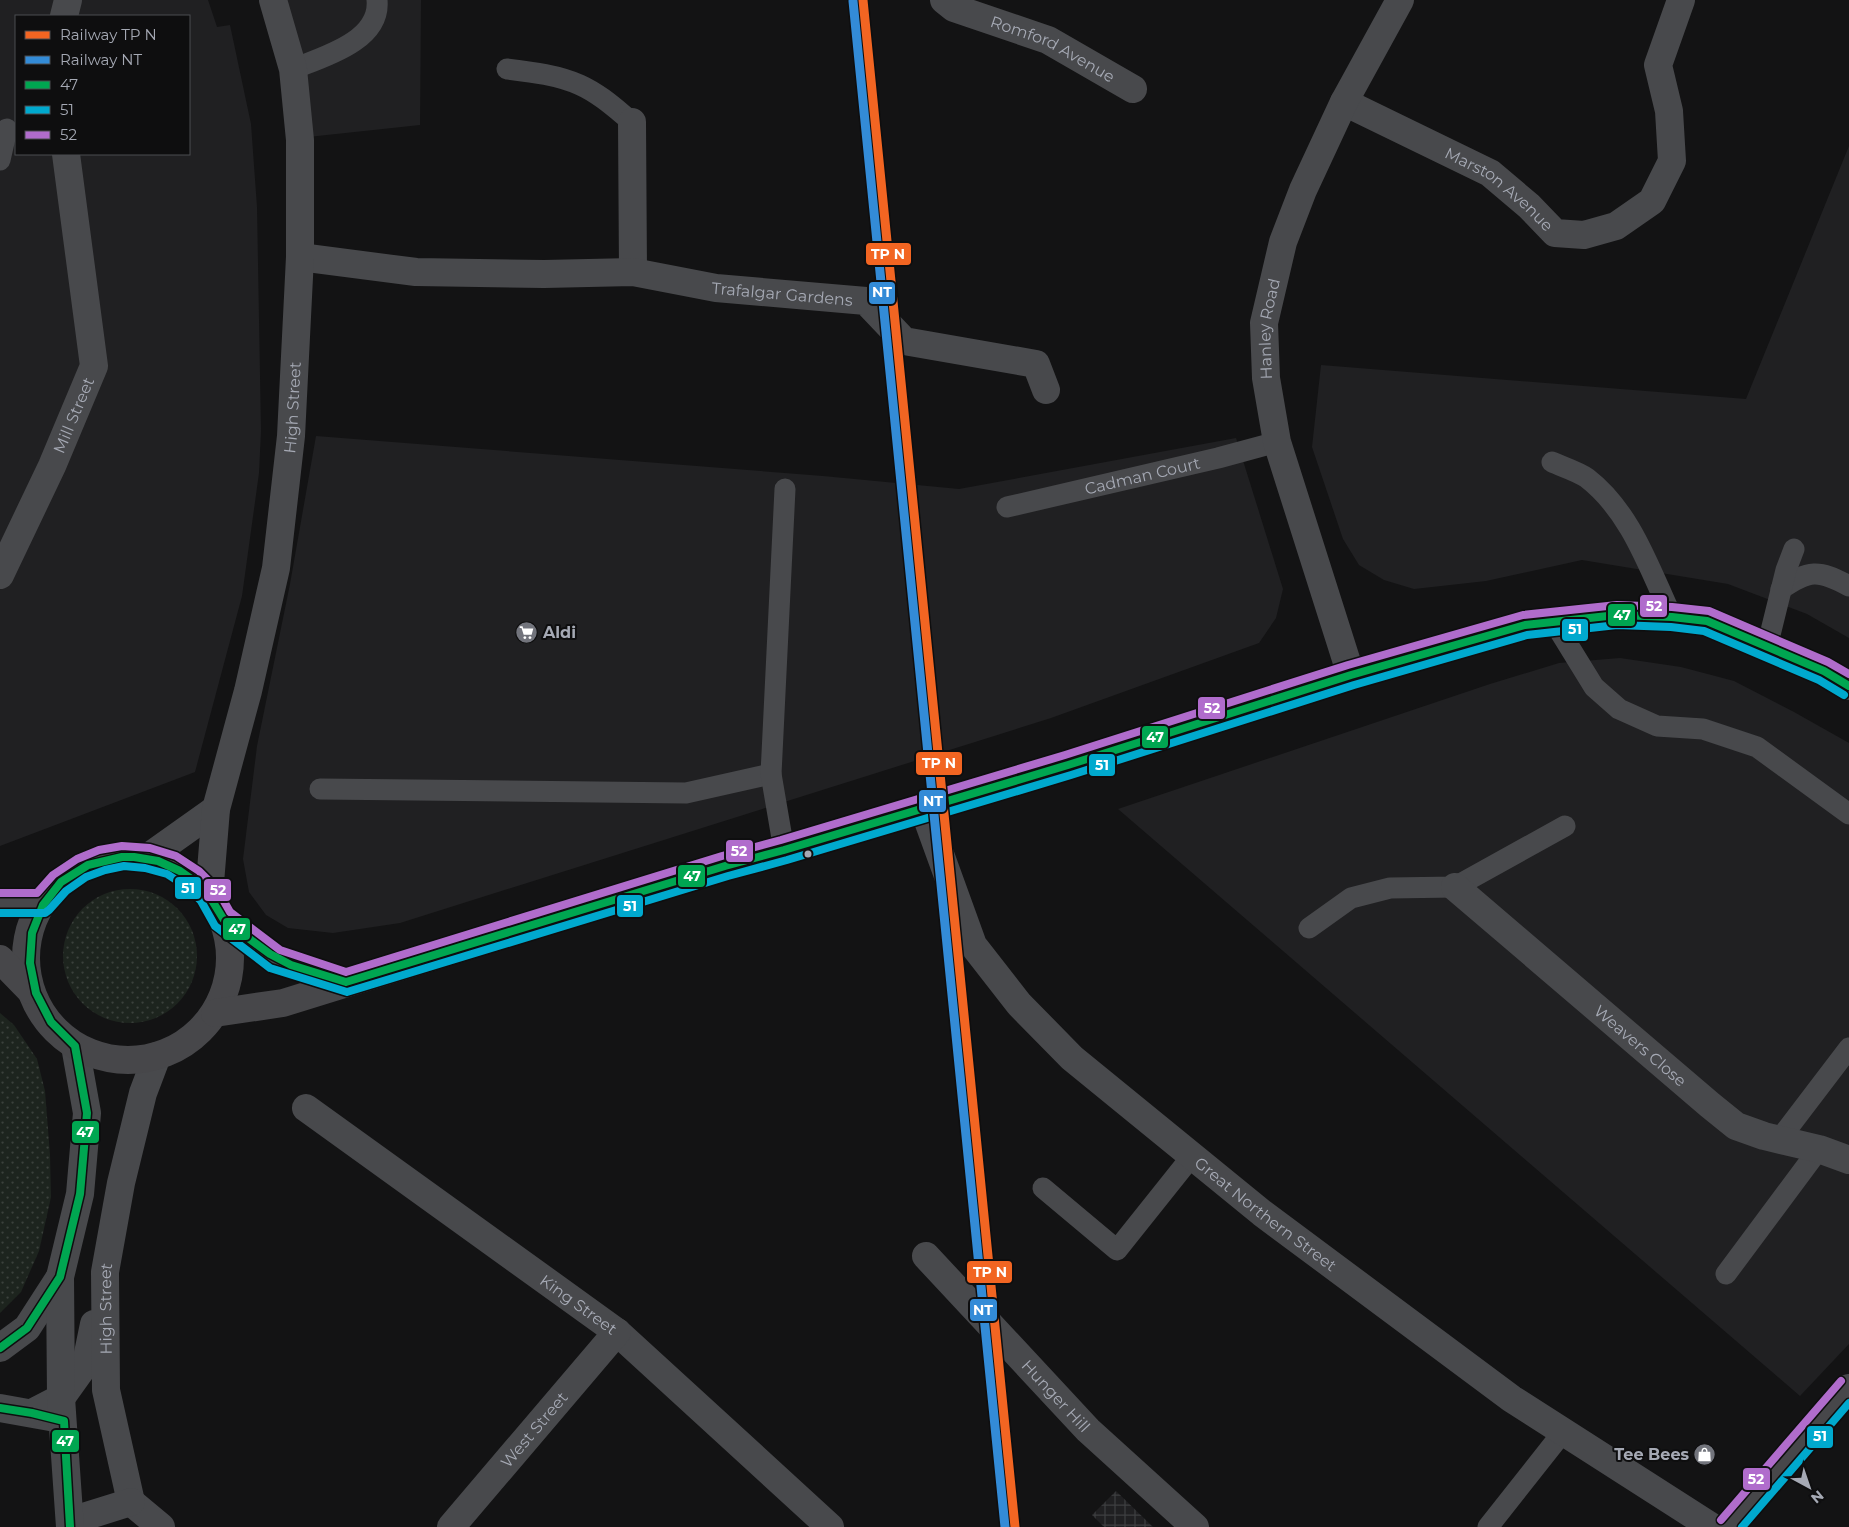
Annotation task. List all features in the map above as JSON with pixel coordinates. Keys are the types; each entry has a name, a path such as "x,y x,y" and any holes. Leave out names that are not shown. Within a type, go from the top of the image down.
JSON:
{"main road":[{"path":"215,1012 283,1002 725,866 1068,765 1351,675 1525,625 1617,615 1672,617 1707,621 1824,671 1849,686"},
{"path":"0,959 30,990 50,1025 64,1038 75,1046 99,1057 125,1061 157,1056 176,1049 198,1033 215,1012 227,984 231,954 228,936 222,919 209,895 193,879 171,865 146,858 124,856 102,860 81,868 59,883 42,903 31,926 26,952 26,968 30,990"},
{"path":"0,902 42,903"},
{"path":"222,919 275,958 346,982"},
{"path":"1728,1527 1849,1388"}],"street":[{"path":"64,15 68,0"},
{"name":"High Street","path":"209,895 216,808 248,691 276,568 291,436 300,256 300,140 293,69 273,0"},
{"name":"Romford Avenue","path":"944,0 954,8 1048,40 1133,89"},
{"name":"Hanley Road","path":"1351,675 1277,442 1266,378 1264,323 1283,242 1303,190 1344,102 1400,0"},
{"name":"Marston Avenue","path":"1344,102 1490,173 1528,206 1555,233 1584,235 1616,226 1652,201 1672,161 1669,111 1658,65 1681,0"},
{"path":"632,122 633,272"},
{"name":"Mill Street","path":"0,575 52,466 94,366 66,155"},
{"name":"Trafalgar Gardens","path":"300,256 416,272 544,274 633,272 716,288 866,301 904,341 1036,364 1046,390"},
{"name":"Great Northern Street","path":"923,807 973,945 1020,1004 1072,1058 1262,1212 1504,1393 1712,1527"},
{"path":"146,858 216,808"},
{"name":"Weavers Close","path":"1455,887 1736,1126 1779,1140 1819,1148 1849,1160"},
{"path":"75,1046 87,1113 80,1194 60,1277 62,1410 70,1524 131,1502 161,1527"},
{"name":"High Street","path":"131,1502 106,1390 104,1272 121,1183 143,1093 157,1056"},
{"name":"King Street","path":"306,1108 616,1332 830,1527"},
{"name":"Hunger Hill","path":"926,1256 1088,1430 1195,1527"},
{"path":"62,1410 86,1363 104,1272"},
{"path":"0,1348 27,1328 60,1277"},
{"name":"West Street","path":"451,1527 616,1332"},
{"path":"0,1408 32,1413 62,1410"}],"lane":[{"path":"293,69 341,50 360,37 373,23 378,8 377,0"},
{"path":"507,69 538,73 581,85 607,101 632,122"},
{"path":"0,160 7,129"},
{"name":"Cadman Court","path":"1007,507 1218,458 1277,442"},
{"path":"1552,462 1586,477 1619,510 1644,554 1672,617"},
{"path":"784,850 771,774 785,489"},
{"path":"1767,646 1781,589 1794,548"},
{"path":"1781,589 1801,576 1818,573 1849,586"},
{"path":"1554,622 1594,687 1619,709 1657,726 1703,729 1758,747 1849,814"},
{"path":"320,790 686,793 771,774"},
{"path":"1310,928 1351,898 1390,888 1455,887 1565,826"},
{"path":"1779,1140 1848,1051"},
{"path":"1726,1274 1819,1148"},
{"path":"1043,1188 1117,1250 1192,1156"},
{"path":"1488,1527 1564,1432"}],"shaded area":[{"path":"0,0 208,0 217,27 230,25 251,124 257,207 261,431 259,473 242,596 195,772 0,846"},
{"path":"279,0 421,0 420,125 308,137"},
{"path":"1849,146 1849,638 1807,614 1728,584 1582,560 1486,581 1414,589 1384,580 1359,565 1343,539 1312,447 1321,365 1746,399"},
{"path":"316,436 823,476 959,489 1236,438 1283,589 1276,618 1259,643 1051,718 400,923 333,933 288,928 266,915 249,892 243,859 257,746 290,584"},
{"path":"1620,658 1681,667 1734,681 1849,743 1849,1344 1800,1396 1118,809 1490,684 1559,663"},
{"path":"130,889 156,894 167,900 177,909 186,919 192,930 197,956 192,982 186,993 177,1003 167,1012 156,1018 130,1023 104,1018 93,1012 83,1003 74,993 68,982 63,956 68,930 74,919 83,909 93,900 104,894"},
{"path":"0,1013 14,1025 37,1059 45,1091 51,1197 39,1251 21,1292 0,1313"},
{"path":"1116,1491 1153,1527 1104,1527 1092,1515"}],"transit line":[{"path":"863,0 1015,1527"},
{"name":"52","path":"0,893 37,893 53,875 77,859 99,850 122,846 150,848 176,856 199,871 217,889 230,912 280,950 346,972 722,856 1065,755 1348,665 1523,615 1617,605 1672,607 1709,611 1828,662 1849,674"},
{"name":"47","path":"0,1348 27,1328 60,1277 80,1194 87,1113 75,1046 51,1022 36,993 30,963 32,933 43,905 61,882 88,865 122,857 158,861 180,871 200,885 208,894 224,920 270,954 291,965 346,982 725,866 1068,765 1351,675 1525,625 1617,615 1672,617 1707,621 1824,671 1849,686"},
{"name":"51","path":"0,913 45,913 66,891 86,877 124,866 145,868 167,874 187,887 201,901 215,926 270,968 347,992 728,876 1071,775 1354,685 1527,635 1617,625 1671,627 1704,631 1819,680 1844,695"},
{"name":"52","path":"1721,1520 1841,1381"},
{"name":"51","path":"1742,1527 1849,1403"},
{"name":"47","path":"0,1408 64,1421 70,1527"}],"rail line":[{"name":"NT","path":"853,1 1005,1527"}],"place":[{"name":"Aldi","path":"527,632"},
{"name":"Tee Bees","path":"1705,1454"}]}
